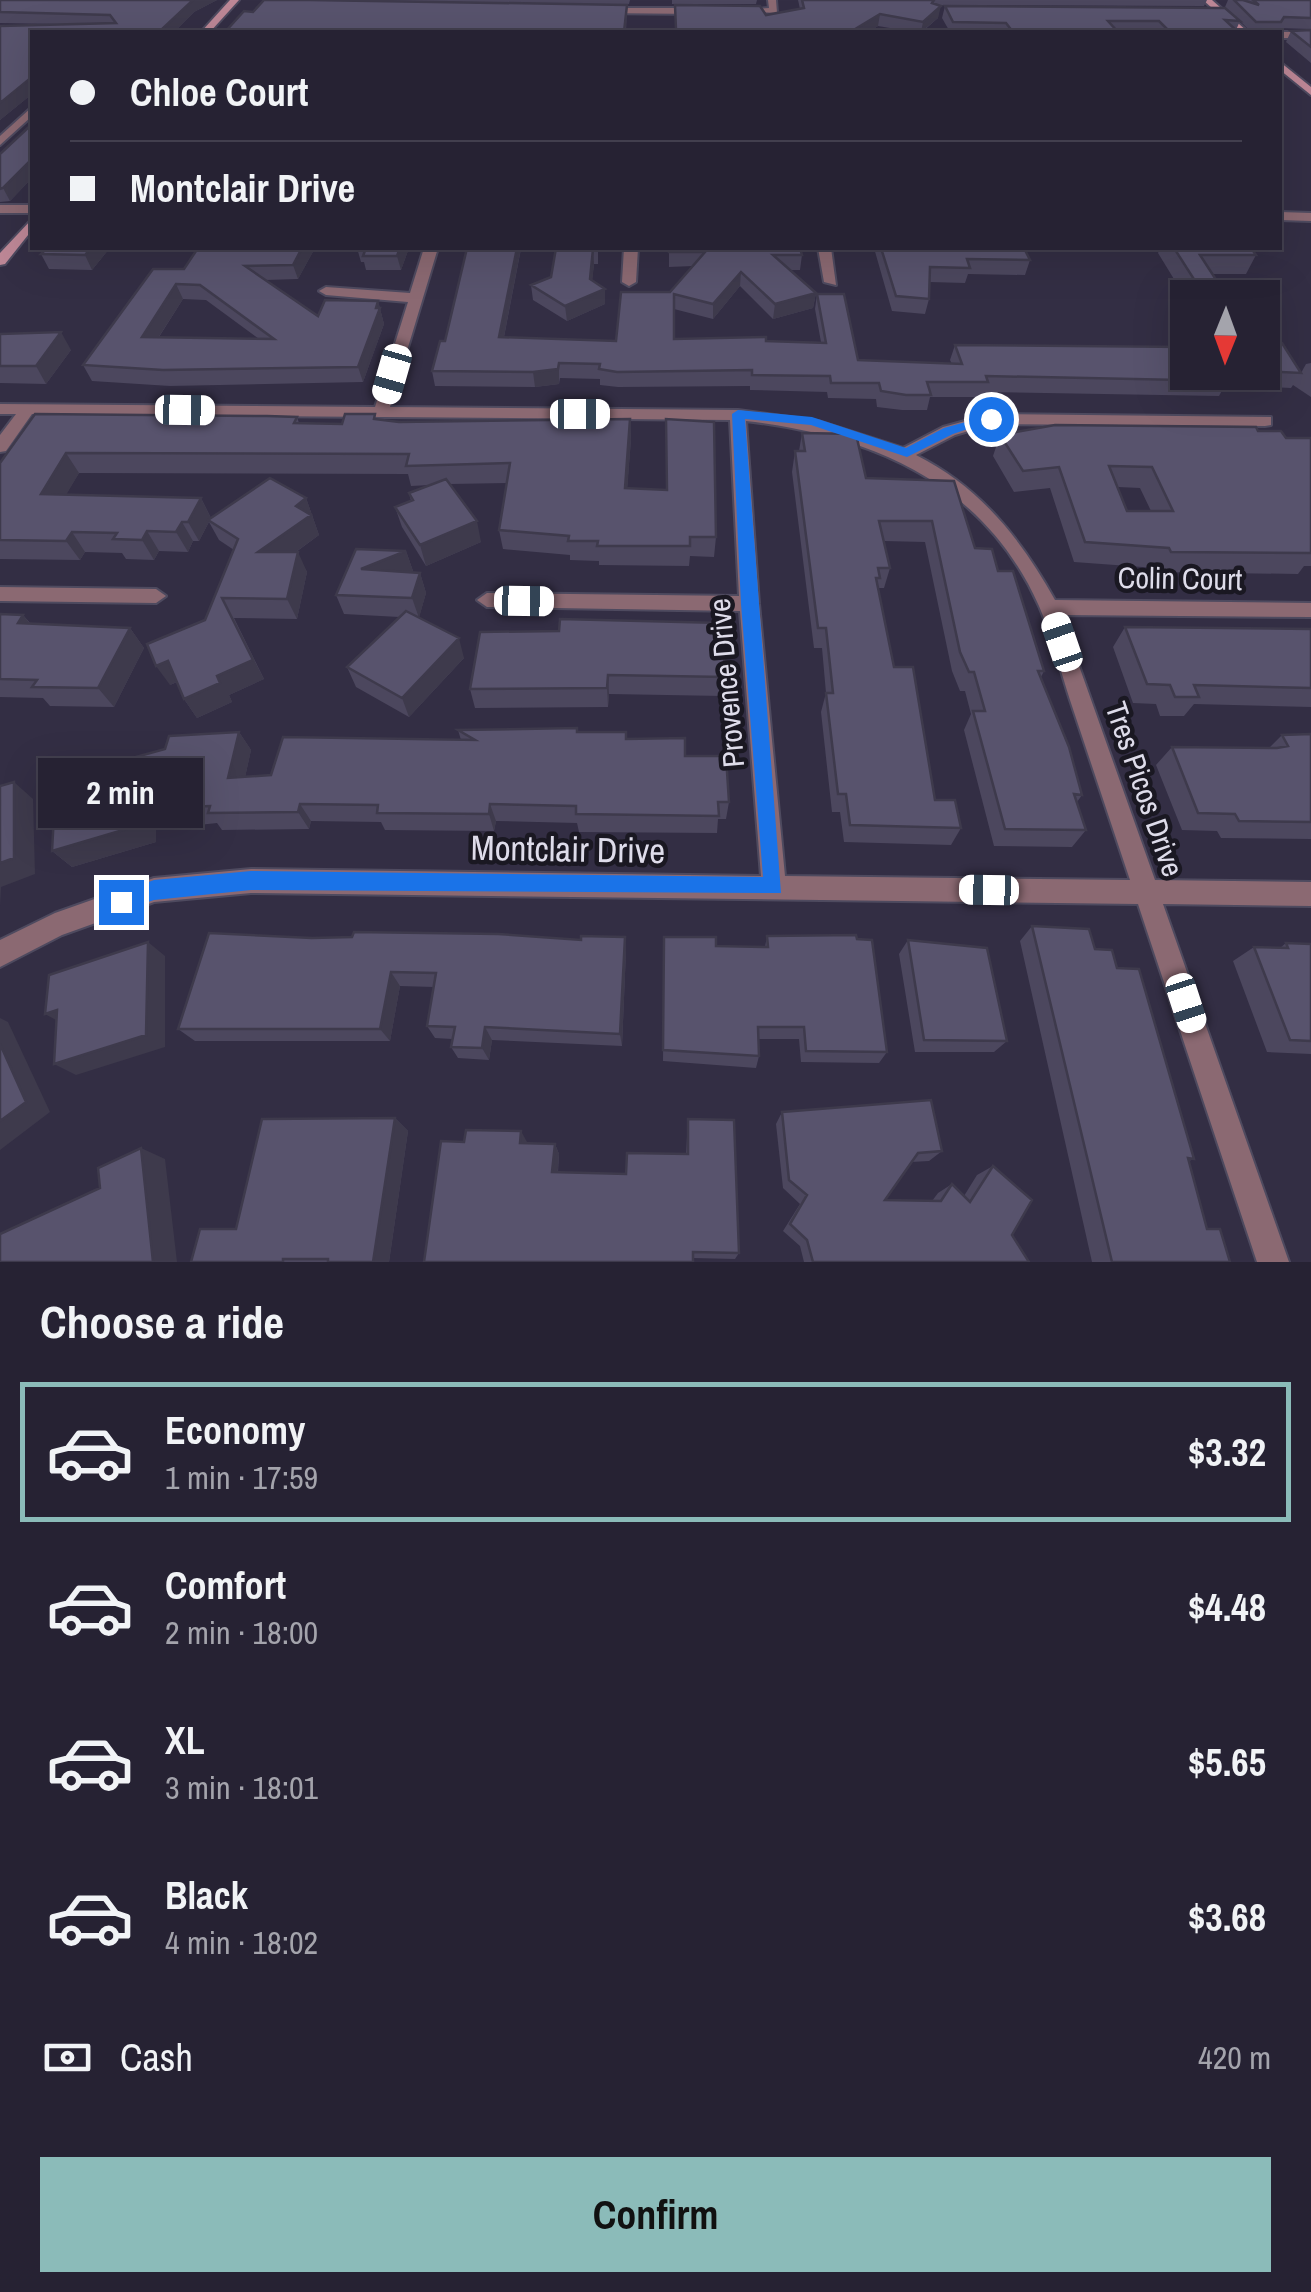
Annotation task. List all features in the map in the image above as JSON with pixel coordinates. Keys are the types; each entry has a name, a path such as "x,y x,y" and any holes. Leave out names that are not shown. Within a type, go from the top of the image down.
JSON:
{"street":[{"path":"207,30 234,0"},
{"path":"585,11 774,12 772,0"},
{"path":"1206,0 1242,30"},
{"path":"1202,13 1221,13"},
{"path":"1282,35 1311,35"},
{"path":"1282,66 1311,92"},
{"path":"1282,76 1293,76"},
{"path":"0,142 30,112"},
{"path":"0,209 30,209"},
{"path":"1282,216 1311,216"},
{"path":"0,260 30,224"},
{"path":"381,412 430,250"},
{"path":"630,282 631,250"},
{"path":"824,250 831,282"},
{"path":"326,291 414,298"},
{"name":"Tres Picos Drive","path":"0,409 738,414 812,421 907,453 962,495 1014,546 1049,607 1272,1262"},
{"path":"0,447 28,409"},
{"name":"Provence Drive","path":"738,414 748,604 774,887"},
{"path":"907,453 948,431 991,419 1266,421"},
{"path":"0,594 156,596"},
{"path":"486,600 748,604"},
{"name":"Colin Court","path":"1049,607 1311,610"},
{"name":"Montclair Drive","path":"0,954 55,925 154,890 251,881 1311,894"}],"building":[{"path":"0,0 193,0 161,30 30,30 30,79 0,103 0,26 116,23 110,15 0,12"},
{"path":"264,0 627,5 624,30 227,30 244,11 253,12"},
{"path":"802,0 934,0 932,3 941,6 923,22 880,14 854,30 676,30 675,5 760,6 766,15 804,8"},
{"path":"1234,0 1259,5 1253,0 1311,0 1311,18 1256,22"},
{"path":"945,6 1225,8 1240,21 1225,20 1236,30 1168,30 1159,21 1108,21 1116,30 1011,30 1006,23 953,22"},
{"path":"1311,30 1311,47 1291,31"},
{"path":"30,126 30,161 0,189 0,154"},
{"path":"45,250 89,250 85,255 41,254"},
{"path":"197,250 301,250 293,265 245,266 318,316 325,300 378,301 376,308 380,308 358,367 163,370 83,365 153,269 184,269","holes":["176,284 200,285 274,339 142,337"]},
{"path":"365,250 399,250 397,256 363,256"},
{"path":"467,250 517,250 499,337 616,341 621,292 670,292 705,252 669,250 801,250 802,255 773,255 816,293 775,304 741,272 713,304 674,294 674,339 766,337 766,341 826,343 817,294 844,294 858,360 962,364 955,345 1170,347 1170,380 986,376 988,382 927,382 931,395 906,395 881,391 879,383 831,383 830,376 752,375 752,370 617,372 599,369 600,364 559,363 558,369 533,372 432,371 440,341 445,341"},
{"path":"556,250 593,250 590,279 605,289 565,306 531,285 551,277"},
{"path":"882,250 1025,250 1030,260 967,259 970,268 930,267 929,299 896,296"},
{"path":"1175,250 1252,250 1256,255 1200,255 1216,280 1194,280"},
{"path":"61,332 36,366 0,366 0,334"},
{"path":"1280,343 1282,343 1301,373 1280,372"},
{"path":"35,414 267,416 297,417 294,423 342,424 345,414 375,414 374,419 399,422 630,419 625,488 667,490 666,419 714,422 716,537 690,537 690,546 597,546 598,541 568,541 569,536 499,530 510,463 406,466 409,454 66,453 41,494 201,498 188,522 182,522 176,532 147,531 142,540 113,539 117,533 72,532 66,541 0,540 0,463"},
{"path":"1055,425 1256,427 1258,431 1281,431 1286,438 1311,438 1311,553 1171,552 1169,548 1085,542 1059,467 1023,471 1000,435","holes":["1109,466 1152,467 1173,511 1127,511"]},
{"path":"802,433 856,434 866,478 954,481 975,548 992,549 998,571 1013,571 1044,671 1038,671 1069,747 1082,795 1074,794 1086,830 1005,829 973,711 985,711 974,672 969,672 960,652 932,521 879,521 890,568 878,568 880,578 876,578 894,667 913,667 935,800 955,800 961,828 850,825 846,794 838,794 826,693 833,693 826,628 818,628 795,451 805,451"},
{"path":"270,478 306,498 296,506 311,515 258,552 298,552 287,599 222,598 253,660 217,676 220,683 184,699 168,661 156,666 147,644 205,620 238,539 208,520"},
{"path":"446,479 477,521 420,545 395,507 413,500 409,493"},
{"path":"356,549 406,551 361,569 420,573 412,598 336,595"},
{"path":"406,611 459,638 402,698 347,667"},
{"path":"0,614 23,615 18,623 130,628 98,688 32,687 37,680 0,679"},
{"path":"560,619 722,623 725,677 608,675 607,688 470,689 480,632 559,631"},
{"path":"1125,627 1311,629 1311,688 1194,685 1199,697 1175,697 1170,685 1147,684"},
{"path":"577,728 577,732 626,732 626,739 685,738 685,756 726,756 729,802 718,802 719,816 576,814 576,806 490,804 489,814 377,813 378,805 300,804 298,812 208,813 210,806 185,807 188,795 140,798 140,825 52,851 56,779 165,749 169,736 239,732 228,778 271,775 283,737 475,740 458,730"},
{"path":"1311,734 1311,822 1239,821 1235,814 1198,813 1172,747 1277,748 1288,746 1282,735"},
{"path":"14,782 14,858 0,863 0,786"},
{"path":"1032,926 1089,929 1095,949 1112,950 1117,968 1139,969 1194,1159 1188,1158 1207,1229 1220,1229 1230,1262 1112,1262"},
{"path":"354,932 498,934 581,940 581,936 625,937 620,1034 485,1027 482,1048 451,1047 455,1027 427,1026 436,973 391,972 380,1029 178,1029 209,933 312,938 352,937"},
{"path":"856,935 857,939 872,940 887,1052 806,1051 804,1027 758,1027 759,1056 663,1050 664,937 716,937 716,946 768,947 767,936"},
{"path":"908,940 987,948 1007,1041 924,1040"},
{"path":"148,942 146,1035 54,1064 57,1010 45,1014 49,975"},
{"path":"1286,943 1311,944 1311,1041 1290,1040 1254,947 1288,948"},
{"path":"0,1044 26,1102 0,1121"},
{"path":"931,1100 942,1151 918,1153 885,1200 941,1201 952,1184 970,1202 993,1166 1032,1200 1012,1235 1029,1262 813,1262 807,1240 790,1224 807,1195 789,1180 782,1112"},
{"path":"395,1118 373,1262 191,1262 200,1229 236,1229 262,1119"},
{"path":"688,1119 734,1120 739,1253 693,1252 693,1262 424,1262 441,1141 464,1142 466,1130 521,1131 520,1143 555,1144 552,1172 626,1174 627,1153 688,1154"},
{"path":"141,1148 153,1262 0,1262 0,1234 100,1188 98,1168"}],"route":[{"path":"121,902 154,890 251,881 774,887 748,604 738,414 812,421 907,453 948,431 991,419"}]}
